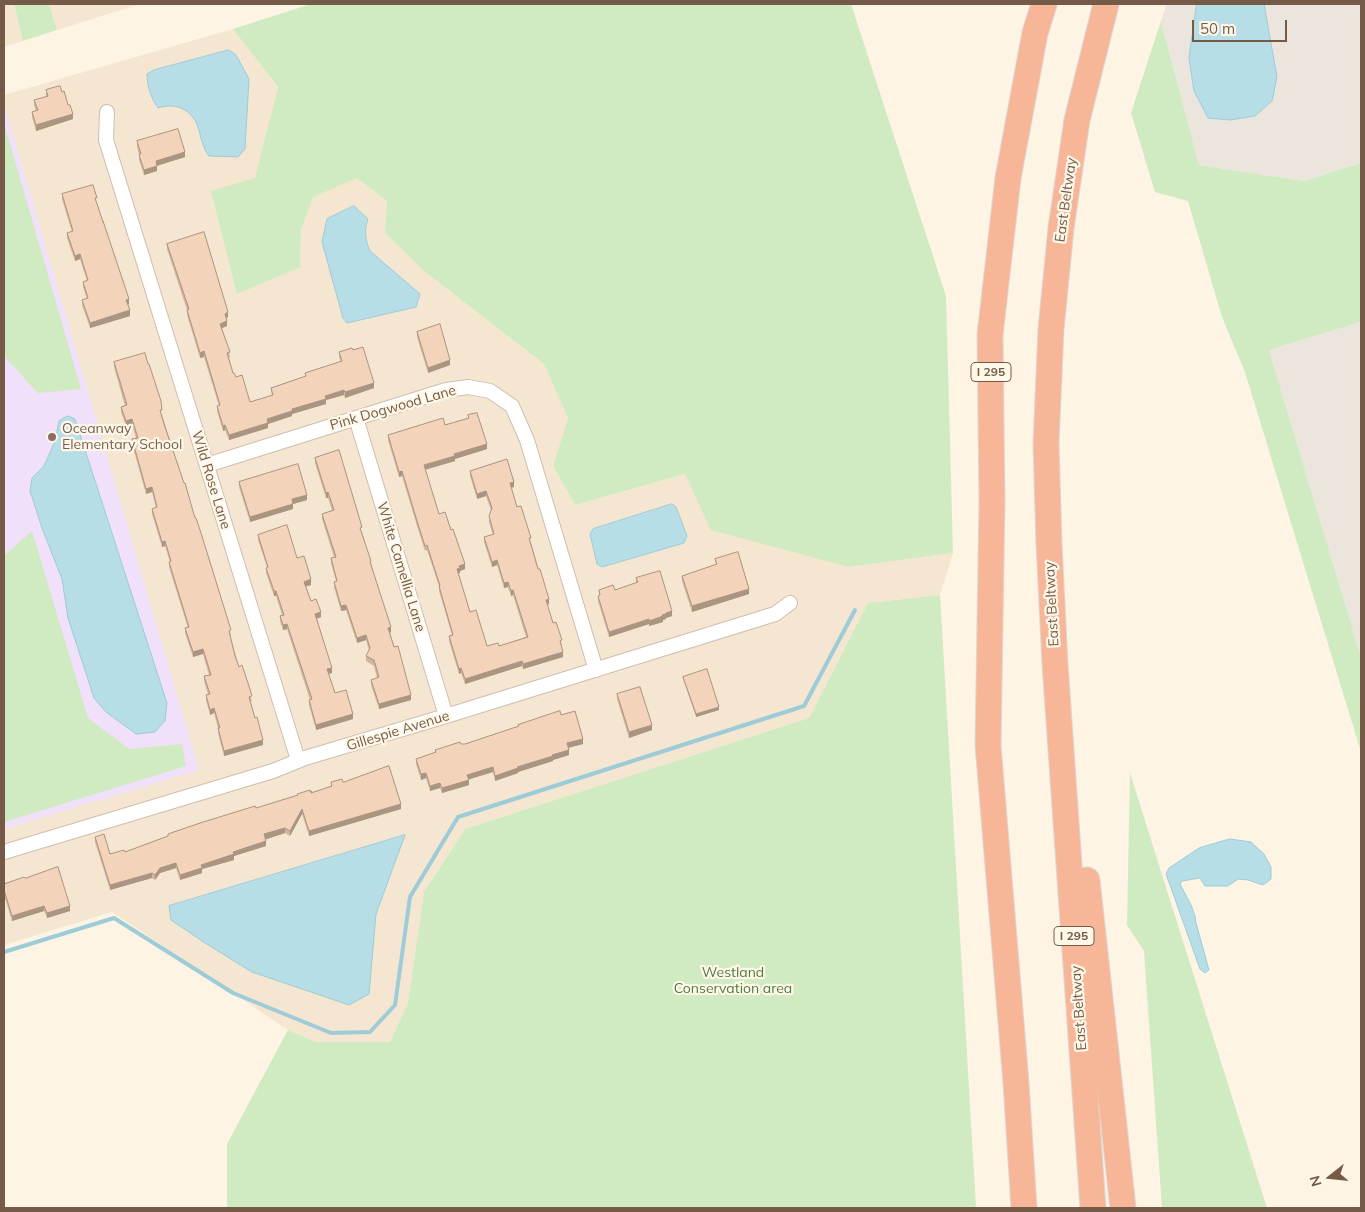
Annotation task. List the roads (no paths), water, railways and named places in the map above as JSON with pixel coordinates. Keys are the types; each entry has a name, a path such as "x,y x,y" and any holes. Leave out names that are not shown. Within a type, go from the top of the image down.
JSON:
{"highway":[{"name":"I 295","path":"1024,1208 988,746 992,501 990,335 1008,178 1035,33 1044,4"},
{"name":"East Beltway","path":"1093,1208 1055,664 1047,487 1047,415 1051,329 1061,228 1078,120 1106,4"},
{"path":"1055,664 1068,728 1079,811 1123,1208"},
{"path":"988,746 1008,1208"}],"street":[{"name":"Wild Rose Lane","path":"107,112 106,140 298,760"},
{"name":"Pink Dogwood Lane","path":"207,465 446,390 468,387 490,390 512,406 527,440 596,670"},
{"name":"White Camellia Lane","path":"356,418 446,716"},
{"name":"Gillespie Avenue","path":"4,852 273,771 298,760 775,614 790,603"}],"water":[{"path":"1197,4 1264,4 1277,77 1272,101 1255,116 1230,120 1208,118 1194,91 1189,58"},
{"path":"229,50 236,55 249,79 245,149 238,157 209,156 204,148 196,122 189,113 175,106 158,108 150,92 147,74 154,70"},
{"path":"354,206 368,219 366,235 370,251 420,294 416,307 347,323 343,318 322,242 327,219"},
{"path":"68,416 75,419 167,703 165,721 155,732 136,734 106,712 94,698 68,618 62,579 30,491 32,478 44,466 55,441 59,421"},
{"path":"672,504 676,507 687,536 684,543 602,567 597,564 590,534 593,529"},
{"path":"405,835 376,914 369,994 349,1005 252,972 171,920 169,906"},
{"path":"1230,839 1251,842 1264,854 1271,867 1271,879 1263,885 1238,879 1228,886 1205,886 1200,878 1182,881 1180,884 1195,916 1209,970 1205,973 1200,969 1166,874 1169,868 1199,848"}],"waterway":[{"path":"4,952 114,918 233,993 331,1033 370,1032 395,1005 410,897 458,817 804,706 855,610"}],"place":[{"name":"Oceanway Elementary School","path":"52,437"}],"park label":[{"name":"Westland Conservation area","path":"733,982"}]}
